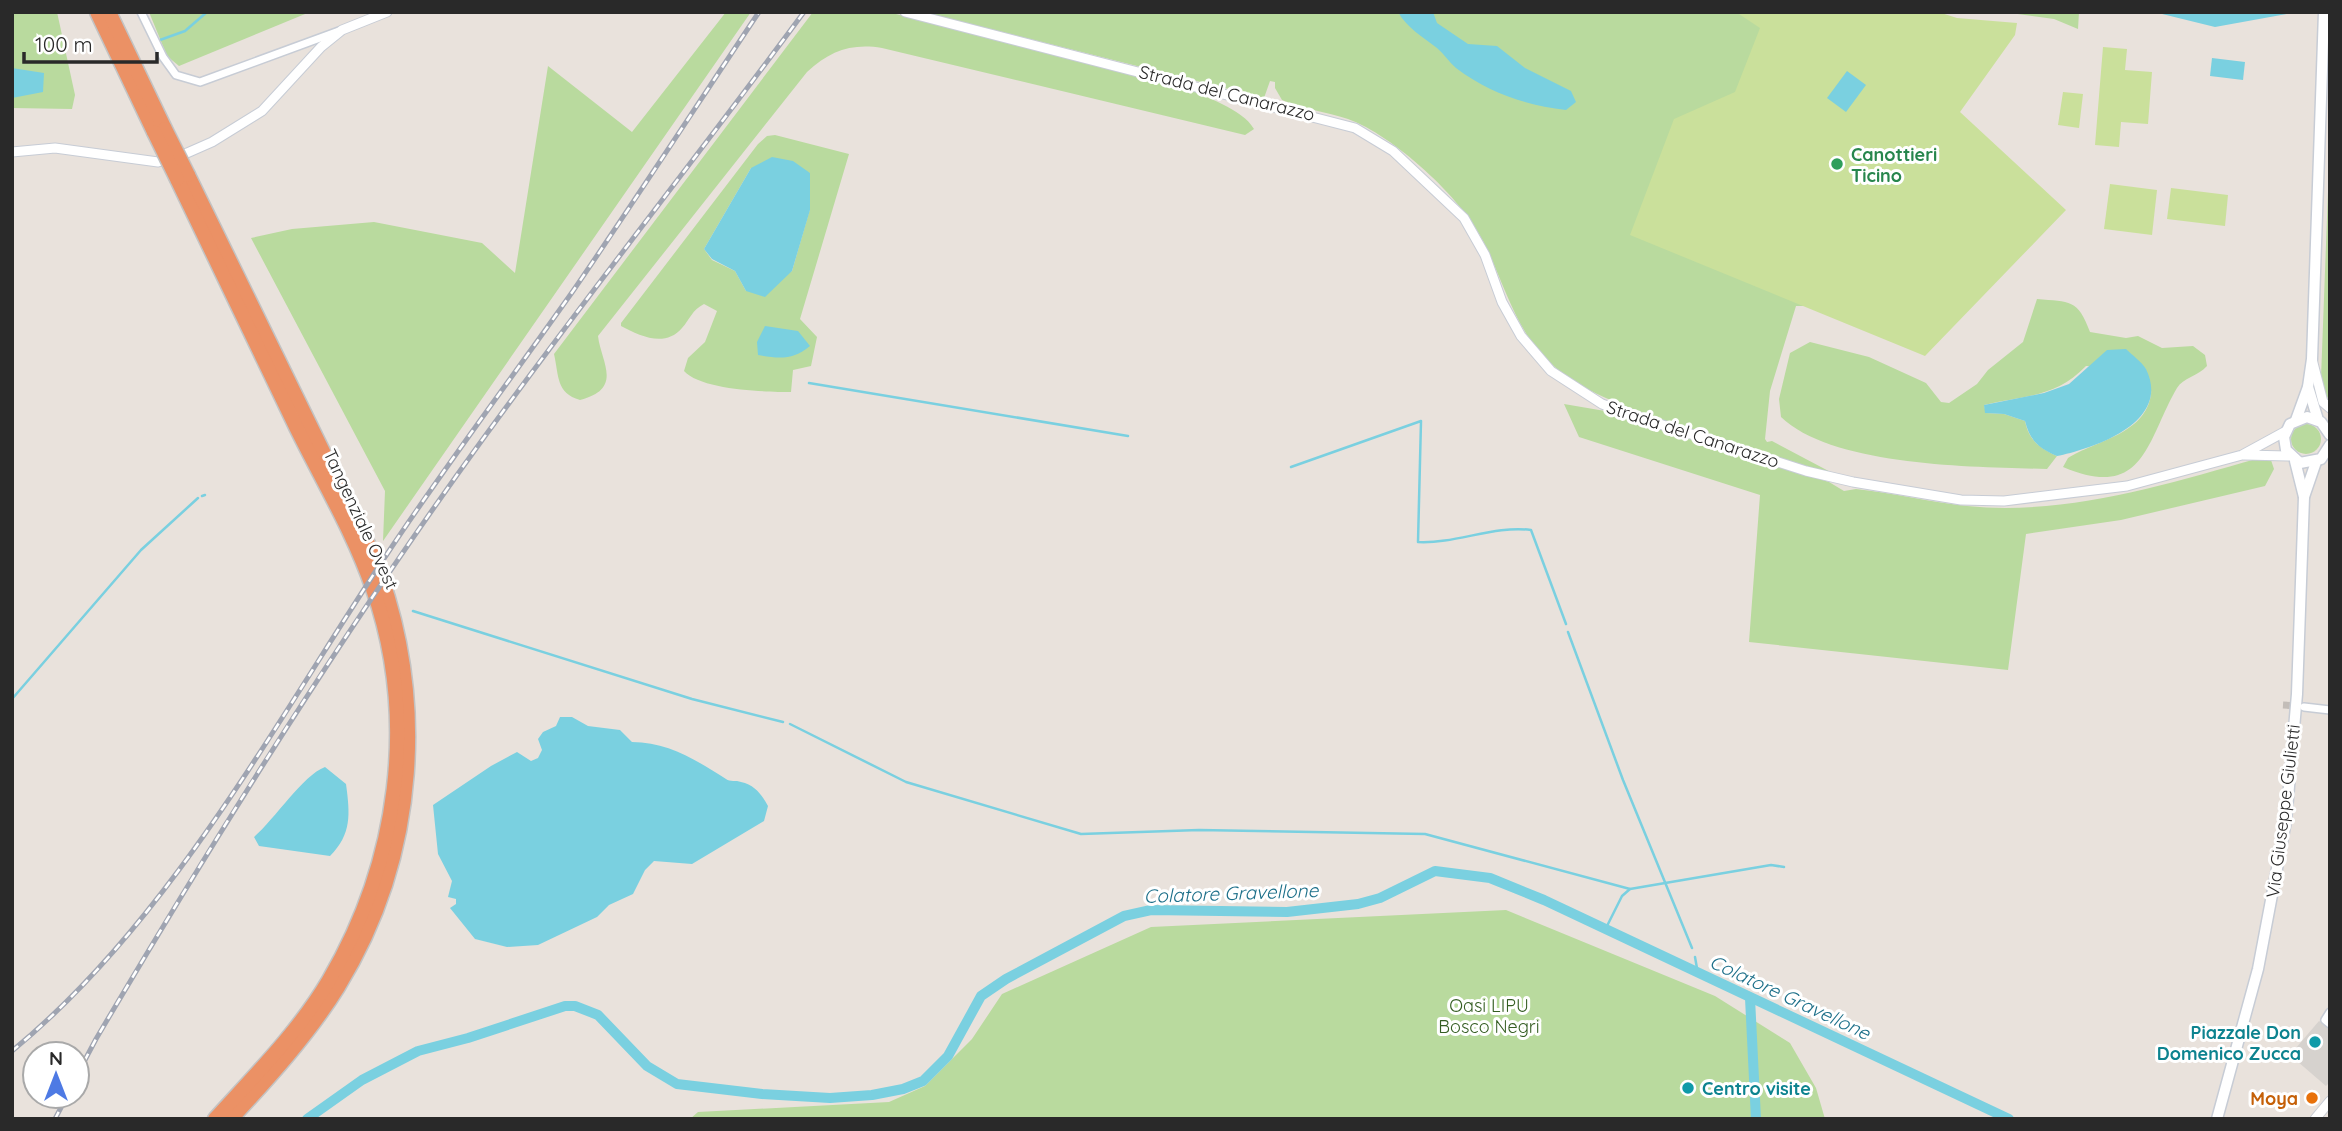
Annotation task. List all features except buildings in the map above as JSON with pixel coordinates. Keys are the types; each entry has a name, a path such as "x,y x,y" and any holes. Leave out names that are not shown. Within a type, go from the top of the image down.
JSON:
{"highway":[{"name":"Tangenziale Ovest","path":"97,12 160,130 376,562 401,649 409,713 410,744 402,813 395,850 376,911 338,987 291,1050 231,1119"},
{"name":"Tangenziale Ovest","path":"109,12 160,130"},
{"name":"Tangenziale Ovest","path":"183,177 363,563 388,644 396,712 393,810 364,912 328,982 308,1011 215,1119"}],"main road":[{"path":"2286,430 2296,419 2308,387 2312,359 2324,12"},
{"path":"2308,387 2330,435"},
{"path":"2296,419 2308,417 2323,420"},
{"name":"Via Giuseppe Giulietti","path":"2217,1119 2263,948 2286,821 2296,704 2304,497 2292,458 2284,444 2286,430"},
{"name":"Via Giuseppe Giulietti","path":"2304,497 2330,445"},
{"path":"2292,458 2306,464 2323,457"}],"street":[{"path":"141,12 163,57 176,75 200,82 387,12"},
{"name":"Strada del Canarazzo","path":"905,12 1336,120 1371,136 1429,182 1464,218 1485,255 1502,302 1521,336 1550,370 1602,404 1806,471 1853,482 1961,500 2004,501 2127,486 2242,455 2286,430"},
{"path":"12,152 55,148 158,162 187,153 212,142 262,111 311,58 342,30"},
{"path":"295,46 306,50 311,58"},
{"path":"2312,359 2321,398 2330,408"},
{"name":"Strada del Canarazzo","path":"2242,455 2292,458"},
{"path":"2304,707 2330,710"},
{"path":"2330,1012 2325,1020 2330,1024"},
{"path":"2315,1119 2330,1101"}],"green space":[{"path":"12,12 57,12 75,95 72,109 12,108"},
{"path":"149,12 310,12 179,66 167,56"},
{"path":"726,12 751,12 383,541 385,491 251,238 292,229 374,222 482,243 515,273 548,66 632,132"},
{"path":"813,12 888,12 1185,87 1232,109 1254,129 1245,135 882,48 842,50 807,72 598,336 607,374 602,389 580,400 572,397 560,383 554,354"},
{"path":"923,12 1759,12 1803,306 1796,306 1770,391 1765,439 1838,476 1637,411 1573,381 1545,358 1525,332 1483,241 1460,206 1425,170 1366,127 1348,119 1282,100 1275,88 1275,82 1270,81 1264,98"},
{"name":"Canottieri Ticino","path":"1736,12 1938,12 1957,18 2017,23 2015,35 1960,112 2066,210 1925,356 1630,235 1674,119 1735,92 1760,28"},
{"path":"2003,12 2079,12 2078,29 2054,19"},
{"path":"2103,47 2127,49 2125,70 2152,72 2148,124 2121,122 2119,147 2095,145"},
{"path":"2063,92 2083,94 2079,128 2058,125"},
{"path":"775,135 849,154 800,319 817,337 811,366 793,370 791,392 718,386 692,377 684,371 688,358 705,342 717,311 704,304 682,328 668,338 644,336 621,326 758,144 767,136","holes":["751,168 810,173 810,209 792,271 746,291 735,271 712,260 704,249"]},
{"path":"2330,138 2330,401 2322,390 2321,378"},
{"path":"2110,184 2157,190 2152,235 2104,229"},
{"path":"2171,188 2228,195 2225,226 2167,219"},
{"path":"2037,299 2071,304 2081,313 2090,332 2126,338 2138,336 2162,348 2193,346 2205,355 2207,366 2177,388 2140,460 2127,471 2111,477 2090,476 2063,467 2068,458 2118,435 2140,418 2147,408 2151,394 2145,368 2086,366 2051,390 1984,405 1986,413 2004,414 2025,421 2029,434 2036,443 2057,456 2047,469 1946,465 1870,455 1804,434 1781,417 1779,399 1790,353 1810,342 1869,357 1926,383 1941,402 1949,403 1977,384 1988,370 2023,342"},
{"path":"1564,404 1605,411 1829,482 1844,491 1856,489 1967,506 2040,507 2077,502 2150,488 2256,459 2271,460 2274,469 2265,486 2121,520 2026,534 2008,670 1749,642 1760,495 1579,437"},
{"path":"2306,424 2317,428 2321,439 2317,450 2306,454 2295,450 2291,439 2295,428"},
{"name":"Oasi LIPU Bosco Negri","path":"1506,910 1715,996 1790,1043 1816,1088 1825,1119 690,1119 698,1112 889,1102 925,1086 972,1039 1002,994 1151,927"}],"shaded area":[{"name":"Piazzale Don Domenico Zucca","path":"2319,1021 2330,1029 2330,1082 2326,1086 2290,1055"}],"water":[{"path":"1398,12 1433,12 1437,23 1468,44 1497,46 1525,68 1571,91 1576,102 1566,110 1551,108 1494,91 1456,68 1437,48 1411,28"},
{"path":"2154,12 2297,12 2215,27"},
{"path":"2212,58 2245,62 2243,80 2210,76"},
{"path":"12,68 44,73 43,92 12,98"},
{"path":"1847,71 1866,85 1846,112 1827,98"},
{"path":"772,157 793,161 810,173 810,210 792,271 765,297 746,291 735,271 712,259 704,249 751,168"},
{"path":"765,326 798,331 810,346 798,354 786,357 758,355 757,342"},
{"path":"2126,349 2146,369 2151,388 2148,404 2139,418 2109,439 2057,456 2036,443 2025,421 2004,414 1985,413 1984,405 2044,393 2069,384 2107,350"},
{"path":"560,717 572,717 588,726 620,730 632,742 670,749 728,780 750,785 761,794 768,806 764,821 692,864 654,861 645,870 633,894 609,905 597,917 538,945 507,947 475,939 450,908 456,904 456,899 448,897 452,881 438,854 433,805 517,752 531,761 538,758 542,750 538,739 543,732 556,726"},
{"path":"325,767 346,784 348,823 337,848 330,856 259,846 254,837 298,788"}],"waterway":[{"path":"160,40 185,31 207,12"},
{"path":"809,383 1128,436"},
{"path":"1291,467 1421,421 1418,542 1503,530 1531,530 1566,624"},
{"path":"12,699 141,550 198,498"},
{"path":"413,611 692,699 783,722"},
{"path":"1568,632 1623,780 1692,948"},
{"path":"790,724 906,782 1081,834 1199,830 1425,834 1630,889"},
{"path":"1605,930 1622,896 1630,889 1771,865 1784,867"},
{"name":"Colatore Gravellone","path":"307,1119 362,1080 418,1051 468,1038 565,1006 575,1006 598,1015 647,1066 677,1084 762,1094 830,1098 872,1095 903,1089 923,1081 948,1056 981,996 1006,979 1124,916 1151,910 1287,912 1358,904 1380,898 1435,871 1490,878 1544,900 2009,1119"},
{"path":"1695,957 1698,974"},
{"path":"1750,998 1756,1119"}],"tunnel":[{"path":"2283,705 2300,706"}],"railway":[{"path":"12,1051 69,1000 121,943 170,882 261,752 409,521 573,291 759,12"},
{"path":"91,1048 234,811 378,588 520,389 804,12"},
{"path":"55,1119 60,1110"}],"place":[{"name":"Canottieri Ticino","path":"1837,164"},
{"name":"Piazzale Don Domenico Zucca","path":"2315,1042"},
{"name":"Centro visite","path":"1688,1088"},
{"name":"Moya","path":"2312,1098"}]}
